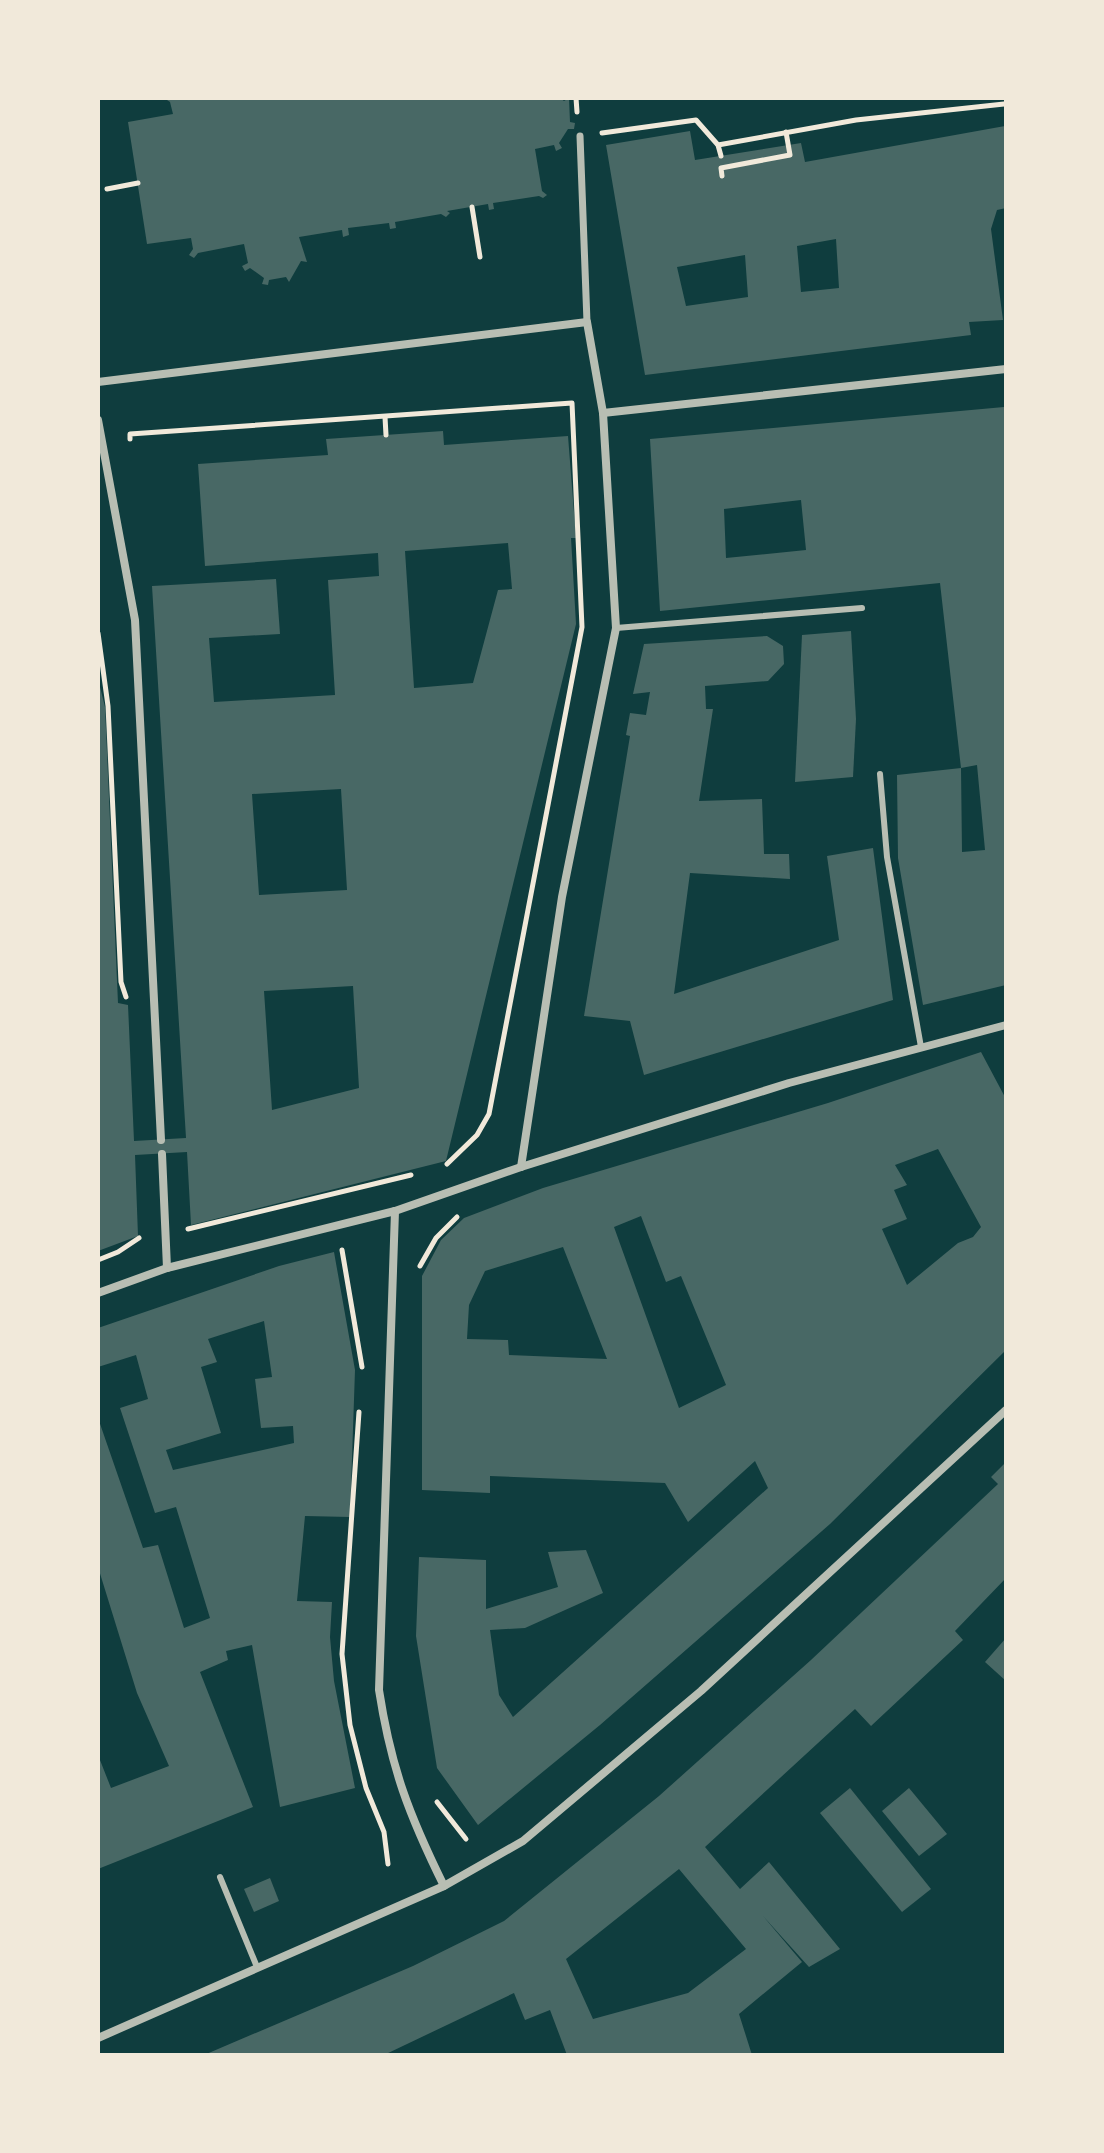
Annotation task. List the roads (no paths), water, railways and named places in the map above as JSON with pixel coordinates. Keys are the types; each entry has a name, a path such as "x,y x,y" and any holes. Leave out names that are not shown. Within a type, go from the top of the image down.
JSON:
{"street":[{"path":"521,1167 562,897 616,628 603,413 587,322 580,136"},
{"path":"98,382 587,322"},
{"path":"603,413 1006,369"},
{"path":"98,420 135,620 161,1140"},
{"path":"98,1293 167,1268 395,1211 703,1109 1006,1025"},
{"path":"162,1154 167,1268"},
{"path":"395,1211 379,1690 388,1746 408,1813 444,1886"},
{"path":"98,2038 444,1886 523,1841 559,1815 701,1691 1006,1410"}],"lane":[{"path":"616,628 862,608"},
{"path":"880,774 887,857 921,1047"},
{"path":"220,1877 257,1967"}]}
